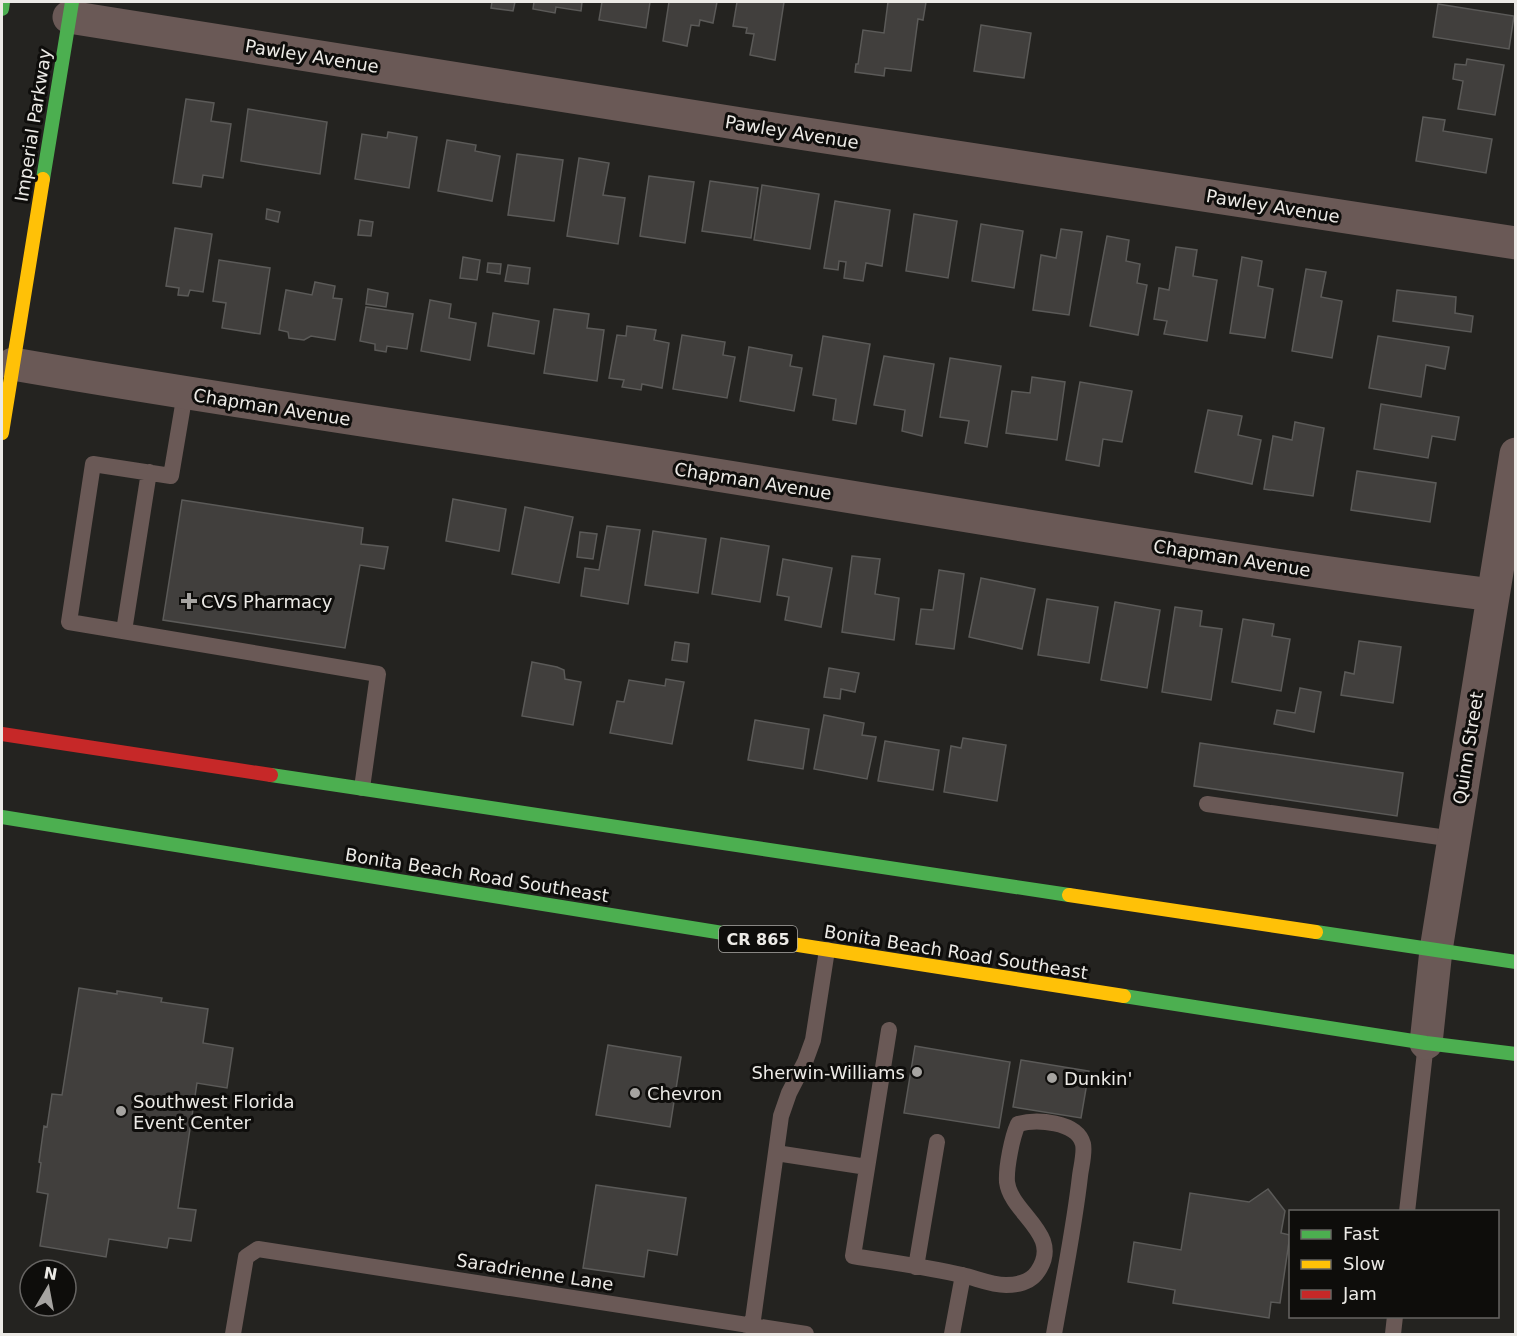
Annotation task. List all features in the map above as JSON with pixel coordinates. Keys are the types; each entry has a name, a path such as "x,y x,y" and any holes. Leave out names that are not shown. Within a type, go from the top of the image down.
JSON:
{"main road":[{"path":"2,9 3,2"},
{"name":"Imperial Parkway","path":"2,433 71,9"},
{"path":"2,734 1515,962"},
{"name":"Bonita Beach Road Southeast","path":"2,817 827,950 1426,1043 1515,1054"}],"street":[{"name":"Pawley Avenue","path":"71,9 754,126 1515,243"},
{"name":"Chapman Avenue","path":"13,364 1354,578 1493,596"},
{"name":"Quinn Street","path":"1426,1043 1436,950 1515,454"}],"lane":[{"path":"185,393 171,476 93,464 69,622 378,674 362,788"},
{"path":"124,632 149,472"},
{"path":"1207,804 1454,840"},
{"path":"752,1330 781,1116 813,1040 827,950"},
{"path":"889,1030 853,1256 963,1275 1005,1285 1021,1284 1032,1279 1043,1261 1044,1250 1042,1236 1017,1203 1007,1181 1014,1133 1018,1124 1037,1122 1066,1126 1078,1134 1083,1145 1079,1188 1054,1335"},
{"path":"1407,1210 1426,1043"},
{"path":"916,1267 937,1142"},
{"path":"776,1153 867,1167"},
{"name":"Saradrienne Lane","path":"233,1335 246,1257 258,1249 752,1330 806,1335"},
{"path":"952,1335 963,1275"},
{"path":"1393,1335 1395,1318"}],"building":[{"path":"492,2 515,2 513,11 491,8"},
{"path":"534,2 582,2 581,11 556,7 555,13 533,9"},
{"path":"602,2 650,2 646,28 599,20"},
{"path":"669,2 717,2 713,23 700,20 699,26 691,25 687,46 663,41"},
{"path":"737,2 784,2 775,60 750,55 754,34 746,33 747,28 733,26"},
{"path":"888,2 926,2 923,20 918,19 911,71 885,68 884,76 855,72 863,30 884,33"},
{"path":"1438,4 1514,16 1509,49 1433,37"},
{"path":"981,25 1031,33 1024,78 974,71"},
{"path":"1467,59 1504,65 1495,115 1458,109 1463,81 1453,79 1455,64 1466,65"},
{"path":"186,99 214,103 211,121 231,124 223,178 203,175 201,187 173,183"},
{"path":"248,109 327,122 320,174 241,161"},
{"path":"1423,117 1445,120 1443,131 1492,139 1486,173 1416,161"},
{"path":"388,132 417,137 409,188 355,179 362,134 387,138"},
{"path":"447,140 476,145 475,151 500,156 492,201 438,191"},
{"path":"517,154 563,160 554,221 508,215"},
{"path":"579,158 609,163 603,195 625,198 618,244 567,236"},
{"path":"649,176 694,182 685,243 640,236"},
{"path":"710,181 758,188 751,238 702,231"},
{"path":"762,185 819,194 810,249 754,240"},
{"path":"835,201 890,210 882,266 866,263 863,281 844,278 846,262 839,261 838,270 824,268"},
{"path":"267,209 280,212 278,222 266,219"},
{"path":"914,214 957,221 948,278 906,271"},
{"path":"360,220 373,222 371,236 358,235"},
{"path":"981,224 1023,231 1014,288 972,281"},
{"path":"175,228 212,234 203,292 190,290 188,296 178,295 179,288 166,286"},
{"path":"1061,229 1082,232 1069,315 1033,310 1041,255 1056,258"},
{"path":"1107,236 1129,240 1126,261 1140,264 1137,283 1147,285 1138,335 1090,326"},
{"path":"1176,247 1197,250 1193,276 1217,280 1207,341 1164,334 1167,321 1154,319 1159,288 1169,290"},
{"path":"463,257 480,260 477,280 460,278"},
{"path":"1242,257 1262,261 1258,286 1273,289 1265,338 1230,333"},
{"path":"219,260 270,268 260,334 222,328 226,303 213,301"},
{"path":"488,263 501,264 500,274 487,272"},
{"path":"508,265 530,268 528,284 505,281"},
{"path":"1306,269 1326,272 1321,297 1342,301 1332,358 1292,351"},
{"path":"315,282 335,286 333,298 342,299 335,340 311,336 304,340 289,338 288,332 279,330 286,290 312,295"},
{"path":"368,289 388,293 386,307 366,304"},
{"path":"1397,290 1456,297 1455,313 1473,316 1471,332 1393,321"},
{"path":"430,300 451,304 449,318 476,323 470,360 421,351"},
{"path":"366,307 413,314 407,349 387,346 386,352 375,350 375,344 360,341"},
{"path":"554,309 589,314 587,328 604,330 597,381 544,373"},
{"path":"493,313 539,321 534,354 488,346"},
{"path":"627,326 656,330 654,340 669,343 662,388 642,384 641,390 622,387 624,380 609,378 617,335 626,336"},
{"path":"682,335 725,342 723,355 735,357 727,398 673,389"},
{"path":"823,336 870,344 856,424 833,420 836,399 813,395"},
{"path":"1378,336 1449,347 1445,369 1426,365 1421,397 1369,388"},
{"path":"749,347 792,355 790,366 802,368 794,411 740,401"},
{"path":"884,356 934,364 922,436 902,431 905,410 874,405"},
{"path":"950,358 1001,366 987,447 965,443 969,421 940,417"},
{"path":"1032,377 1065,382 1057,440 1006,433 1012,391 1030,393"},
{"path":"1080,382 1132,391 1122,442 1103,439 1099,466 1066,460"},
{"path":"1381,404 1459,417 1455,440 1432,436 1428,458 1374,449"},
{"path":"1208,410 1242,416 1238,435 1261,440 1252,484 1195,472"},
{"path":"1295,422 1324,428 1313,496 1264,489 1273,436 1292,440"},
{"path":"1357,471 1436,483 1430,522 1351,510"},
{"path":"453,499 506,509 499,551 446,541"},
{"path":"182,500 363,528 361,544 388,547 384,569 360,565 345,648 163,620"},
{"path":"525,507 573,517 559,583 512,574"},
{"path":"607,526 640,530 628,604 581,596 585,568 599,570"},
{"path":"653,531 706,539 698,593 645,585"},
{"path":"580,532 597,534 593,559 577,557"},
{"path":"721,538 769,546 760,602 712,594"},
{"path":"852,556 880,559 875,594 899,598 894,640 842,632"},
{"path":"783,559 832,568 821,627 785,620 789,597 777,595"},
{"path":"939,570 964,574 954,649 916,644 921,609 933,610"},
{"path":"981,578 1035,589 1022,649 969,637"},
{"path":"1047,599 1098,607 1089,663 1038,655"},
{"path":"1115,602 1160,610 1147,688 1101,680"},
{"path":"1175,607 1202,611 1200,626 1222,629 1211,700 1162,692"},
{"path":"1243,619 1274,624 1272,636 1290,639 1281,691 1232,682"},
{"path":"1359,641 1401,647 1393,703 1341,695 1345,672 1354,674"},
{"path":"675,642 689,644 687,662 672,660"},
{"path":"532,662 557,667 564,670 565,679 581,682 573,725 522,716"},
{"path":"829,668 859,673 855,692 841,689 840,699 824,697"},
{"path":"666,679 684,682 672,744 610,733 617,701 624,702 629,680 665,686"},
{"path":"1300,688 1321,692 1314,732 1274,724 1277,710 1295,713"},
{"path":"824,715 864,723 862,735 876,737 867,779 814,769"},
{"path":"755,720 809,729 803,769 748,760"},
{"path":"963,738 1006,745 997,801 944,792 951,746 961,748"},
{"path":"885,741 939,750 933,790 878,781"},
{"path":"1200,743 1403,773 1397,816 1194,786"},
{"name":"Southwest Florida Event Center","path":"79,988 162,998 161,1002 208,1009 203,1043 233,1048 227,1088 197,1083 178,1208 196,1210 191,1241 169,1238 167,1248 109,1239 106,1257 40,1246 48,1194 37,1192 44,1126 47,1127 52,1094 62,1095"},
{"path":"608,1045 681,1057 670,1127 596,1115"},
{"path":"915,1046 1010,1062 999,1128 904,1113"},
{"path":"1021,1060 1089,1071 1081,1118 1013,1107"},
{"path":"596,1185 686,1198 677,1255 648,1250 644,1277 583,1268"},
{"path":"1268,1189 1285,1211 1281,1233 1289,1235 1289,1242 1280,1303 1271,1302 1269,1318 1173,1303 1175,1290 1128,1282 1134,1242 1181,1250 1190,1193 1249,1202"}],"traffic: fast":[{"path":"2,9 3,2"},
{"path":"43,179 72,2"},
{"path":"271,775 1069,895"},
{"path":"2,817 779,942"},
{"path":"1316,932 1516,962"},
{"path":"1124,996 1426,1043 1516,1054"}],"traffic: slow":[{"path":"2,433 43,179"},
{"path":"1069,895 1316,932"},
{"path":"779,942 1124,996"}],"traffic: jam":[{"path":"2,734 271,775"}],"place":[{"name":"CVS Pharmacy","path":"189,601"},
{"name":"Sherwin-Williams","path":"917,1072"},
{"name":"Dunkin'","path":"1052,1078"},
{"name":"Chevron","path":"635,1093"},
{"name":"Southwest Florida Event Center","path":"121,1111"}]}
